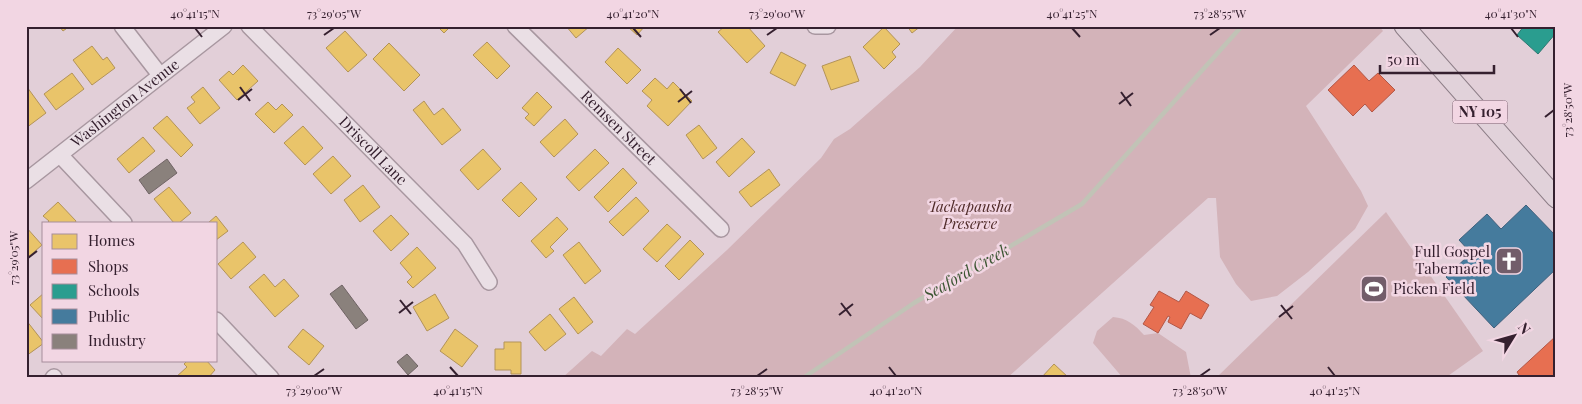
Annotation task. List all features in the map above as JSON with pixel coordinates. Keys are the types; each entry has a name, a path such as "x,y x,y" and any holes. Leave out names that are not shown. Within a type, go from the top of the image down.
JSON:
{"main road":[{"name":"NY 105","path":"1404,26 1556,198"}],"street":[{"path":"122,26 160,76"},
{"name":"Washington Avenue","path":"26,181 224,26"},
{"name":"Driscoll Lane","path":"249,26 465,244 489,282"},
{"name":"Remsen Street","path":"516,26 722,229"},
{"path":"815,26 828,26"},
{"path":"60,155 123,222"},
{"path":"218,322 271,378"}],"green space":[{"name":"Tackapausha Preserve","path":"958,26 1379,26 1383,31 1306,106 1361,191 1368,206 1355,229 1308,272 1277,296 1251,301 1236,284 1220,257 1216,198 1208,198 1007,378 562,378 592,351 601,356 627,329 635,334 727,250 821,158 834,139 850,129 920,67"},
{"name":"Picken Field","path":"1386,212 1483,351 1445,378 1216,378"},
{"path":"1113,317 1130,323 1144,335 1158,333 1186,352 1191,378 1123,378 1093,343 1097,331"}],"building: Homes":[{"path":"59,26 70,26 63,31"},
{"path":"437,26 451,26 444,33"},
{"path":"566,26 590,26 576,38"},
{"path":"627,26 645,26 637,35"},
{"path":"725,26 747,26 765,46 747,63 718,32"},
{"path":"907,26 921,26 912,33"},
{"path":"884,27 900,44 892,52 896,57 884,69 863,47"},
{"path":"345,31 367,55 348,72 326,48"},
{"path":"487,42 510,66 497,79 473,55"},
{"path":"389,43 420,75 404,91 373,59"},
{"path":"92,46 103,60 107,57 115,68 92,85 73,60"},
{"path":"618,48 641,70 627,84 605,62"},
{"path":"781,52 806,65 795,86 770,73"},
{"path":"850,56 859,81 831,90 822,66"},
{"path":"243,65 258,81 237,100 219,80 229,71 233,75"},
{"path":"72,73 84,89 56,110 44,94"},
{"path":"655,78 667,89 673,82 692,101 668,126 647,106 652,100 642,91"},
{"path":"203,87 220,108 200,124 187,108 195,102 191,97"},
{"path":"26,88 46,113 26,128"},
{"path":"537,92 552,107 534,126 525,118 529,114 522,108"},
{"path":"424,101 434,115 443,108 461,130 442,145 413,110"},
{"path":"268,102 276,110 282,104 293,115 274,133 255,114"},
{"path":"167,116 193,145 181,157 153,128"},
{"path":"565,119 578,134 554,157 540,142"},
{"path":"699,125 717,148 703,159 686,135"},
{"path":"303,126 323,148 305,165 284,143"},
{"path":"143,137 155,151 129,173 117,159"},
{"path":"742,138 755,152 729,177 716,162"},
{"path":"483,149 501,169 478,190 460,170"},
{"path":"595,149 609,163 579,191 566,177"},
{"path":"333,156 351,176 331,194 313,174"},
{"path":"623,168 637,183 608,212 594,197"},
{"path":"769,169 780,185 751,207 739,192"},
{"path":"521,182 537,199 519,217 502,200"},
{"path":"363,185 380,207 360,222 344,200"},
{"path":"169,187 191,213 180,222 173,222 154,199"},
{"path":"636,197 649,211 623,236 609,222"},
{"path":"58,202 76,221 48,222 43,216"},
{"path":"391,215 409,234 391,251 373,231"},
{"path":"216,216 228,231 218,238 218,222 209,222"},
{"path":"557,217 568,229 550,247 554,251 546,258 531,241"},
{"path":"667,224 681,237 657,262 643,249"},
{"path":"26,227 42,245 26,259"},
{"path":"690,240 704,254 679,280 665,266"},
{"path":"243,242 256,257 231,279 218,264"},
{"path":"579,242 601,271 585,284 563,255"},
{"path":"417,247 436,268 413,288 407,282 412,277 400,263"},
{"path":"264,274 275,287 284,279 299,296 275,317 249,287"},
{"path":"435,294 449,318 427,331 413,307"},
{"path":"42,295 42,318 30,305"},
{"path":"574,297 593,322 578,334 559,309"},
{"path":"550,314 566,334 545,351 529,332"},
{"path":"26,320 42,340 42,344 26,356"},
{"path":"303,329 324,346 309,365 288,347"},
{"path":"455,329 478,346 462,367 440,351"},
{"path":"504,342 521,342 521,374 511,374 511,370 495,370 495,349 504,349"},
{"path":"186,362 208,362 215,370 208,378 175,378 187,367 184,364"},
{"path":"1054,364 1069,378 1041,378"}],"building: Shops":[{"path":"1354,65 1369,81 1378,73 1395,90 1372,112 1365,104 1353,116 1328,90"},
{"path":"1159,291 1179,302 1186,291 1209,305 1201,319 1190,313 1181,329 1168,322 1170,317 1168,316 1158,333 1143,324 1154,307 1150,305"},
{"path":"1556,336 1556,378 1521,378 1517,372"}],"building: Schools":[{"path":"1524,26 1556,26 1556,33 1538,54 1517,35"}],"building: Public":[{"name":"Full Gospel Tabernacle","path":"1526,205 1556,236 1556,269 1494,328 1446,277 1471,253 1459,240 1487,214 1501,229"}],"building: Industry":[{"path":"167,159 177,173 149,194 139,180"},
{"path":"342,285 368,320 356,329 330,294"},
{"path":"407,354 418,366 408,375 397,362"}],"waterway":[{"name":"Seaford Creek","path":"803,378 914,303 1082,204 1242,26"}],"place":[{"name":"Full Gospel Tabernacle","path":"1509,261"},
{"name":"Picken Field","path":"1374,289"}]}
